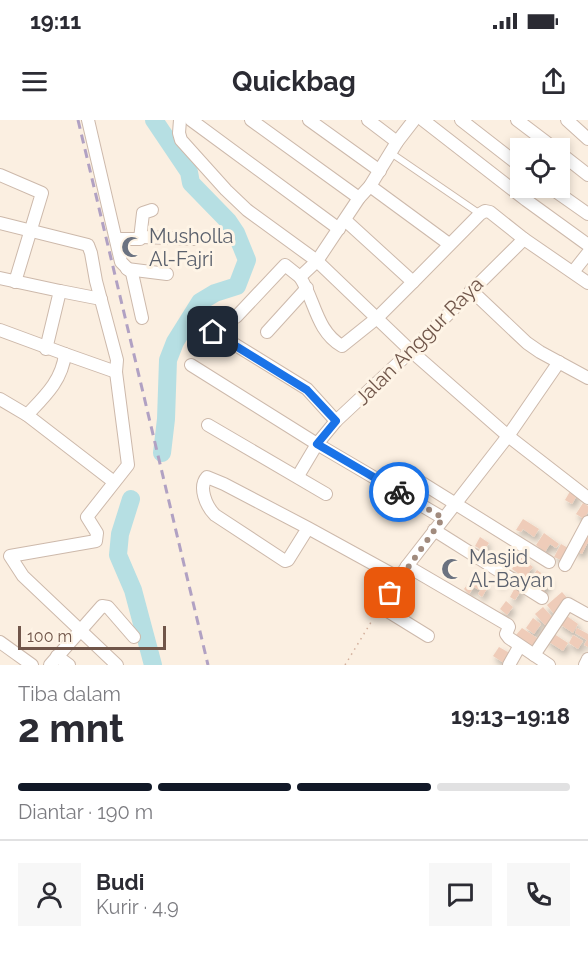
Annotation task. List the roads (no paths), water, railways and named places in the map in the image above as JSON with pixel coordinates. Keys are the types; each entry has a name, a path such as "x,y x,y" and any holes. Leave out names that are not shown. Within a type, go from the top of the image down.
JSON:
{"street":[{"path":"88,120 121,262 132,273 142,318"},
{"path":"180,120 181,140 247,210 317,261 411,351 508,436 588,498"},
{"path":"191,120 342,224 412,282"},
{"path":"251,120 359,198"},
{"path":"309,120 380,171"},
{"path":"368,120 394,147"},
{"path":"300,277 317,261 414,120"},
{"path":"423,120 588,245"},
{"path":"461,120 510,158"},
{"path":"517,120 541,138"},
{"path":"567,120 588,139"},
{"path":"570,161 588,175"},
{"path":"0,176 42,194 15,282"},
{"path":"370,186 449,244"},
{"path":"565,198 588,214"},
{"path":"142,237 143,214 152,210"},
{"path":"236,317 285,265 300,277 307,288 326,333 342,346 376,318 485,211 496,216 524,239 588,283"},
{"path":"0,223 88,245 92,253 96,281 117,360 116,372 129,461 127,468 87,517 97,533 96,541 5,557"},
{"path":"116,239 196,238"},
{"name":"Jalan Anggur Raya","path":"298,476 317,444 336,421 411,351 524,239"},
{"path":"573,272 588,253"},
{"path":"127,269 167,274"},
{"path":"0,278 101,299"},
{"path":"267,332 307,288"},
{"path":"471,290 518,336 540,352 588,378"},
{"path":"46,349 60,291"},
{"path":"0,330 46,349 116,372"},
{"path":"213,332 307,390 336,421"},
{"path":"27,415 57,381 64,366 65,354"},
{"path":"428,636 380,609 407,566 508,436 559,362"},
{"path":"191,365 317,444 443,518"},
{"path":"0,399 27,415 114,482"},
{"path":"208,425 326,494"},
{"path":"406,473 549,562"},
{"path":"308,528 288,560 285,561 214,515 207,505 202,484 204,479 211,477 308,528 399,578"},
{"path":"565,565 588,522"},
{"path":"434,530 542,598"},
{"path":"5,557 117,665"},
{"path":"407,566 508,625 507,636 519,647 549,665"},
{"path":"534,655 568,604 588,615"},
{"path":"69,665 54,661 105,605 134,637"},
{"path":"0,642 32,665"},
{"path":"509,665 519,647"},
{"path":"585,665 588,659"}],"lane":[{"path":"394,147 480,214"}],"waterway":[{"path":"154,120 189,172 191,183 228,221 236,233 247,260 237,286 215,293 200,302 175,342 168,360 166,419 162,453"},
{"path":"131,499 120,534 118,555 133,590 153,665"}],"railway":[{"path":"78,120 208,665"}],"place":[{"name":"Musholla Al-Fajri","path":"132,247"},
{"name":"Masjid Al-Bayan","path":"452,569"}]}
